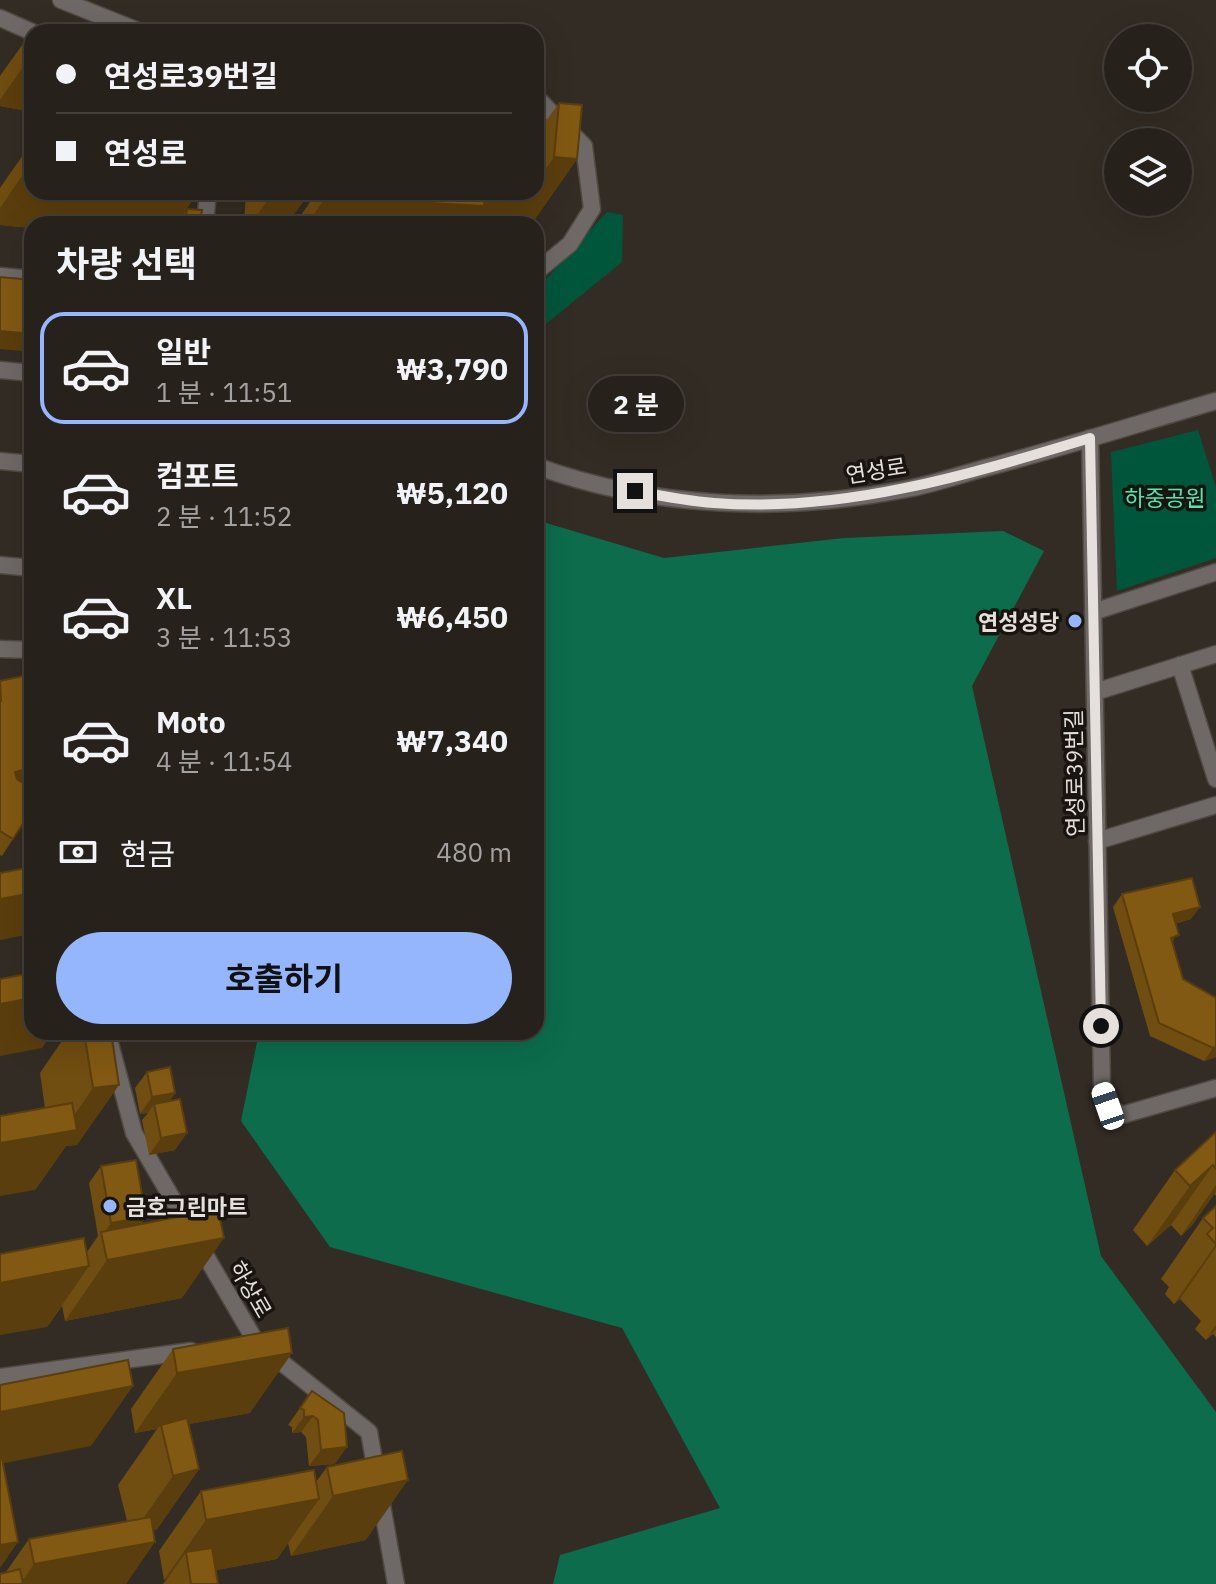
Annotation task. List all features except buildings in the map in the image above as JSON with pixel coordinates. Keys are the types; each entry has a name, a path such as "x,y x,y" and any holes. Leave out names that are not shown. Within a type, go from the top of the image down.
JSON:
{"street":[{"path":"61,0 121,24"},
{"path":"0,18 24,28"},
{"path":"544,105 584,146 592,209 570,244 544,265"},
{"path":"0,276 24,278"},
{"path":"0,370 24,372"},
{"name":"연성로","path":"544,469 578,481 664,497 714,503 785,504 908,489 1216,401"},
{"name":"연성로39번길","path":"1090,438 1102,1088 1108,1106 1122,1115 1216,1088"},
{"path":"0,461 24,463"},
{"path":"0,565 24,567"},
{"path":"1093,612 1216,572"},
{"path":"0,649 24,650"},
{"path":"1095,692 1216,654"},
{"path":"1180,665 1216,779"},
{"path":"1097,841 1216,805"},
{"name":"하상로","path":"109,1040 134,1133 248,1343 369,1432 396,1584"},
{"path":"0,1377 211,1348"}],"green space":[{"path":"607,212 623,215 622,262 544,325 544,281"},
{"name":"하중공원","path":"1198,430 1216,487 1216,558 1117,591 1111,452"},
{"path":"544,522 664,558 844,538 1003,531 1044,551 972,686 1101,1256 1216,1412 1216,1584 553,1584 560,1555 720,1508 622,1328 330,1247 241,1121 257,1040 544,1040"}],"place":[{"name":"연성성당","path":"1075,621"},
{"name":"금호그린마트","path":"110,1206"}],"route":[{"path":"635,491 714,503 785,504 853,497 908,489 1090,438 1101,1026"}]}
